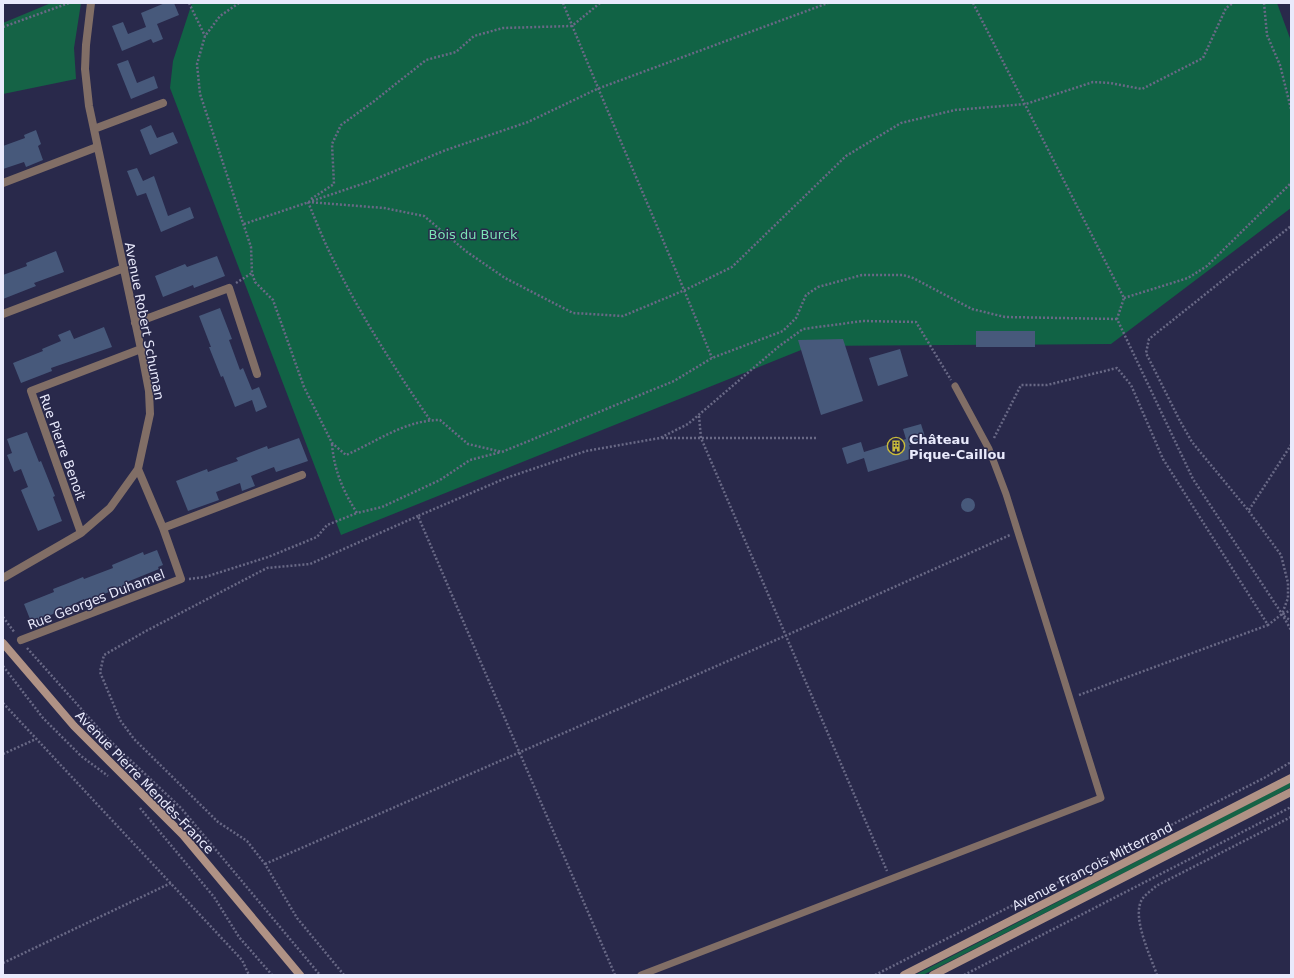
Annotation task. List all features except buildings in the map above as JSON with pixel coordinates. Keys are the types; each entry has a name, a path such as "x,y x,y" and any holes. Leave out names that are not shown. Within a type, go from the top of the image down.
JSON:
{"main road":[{"name":"Avenue Pierre Mendès-France","path":"3,643 74,726 183,835 300,975"},
{"name":"Avenue François Mitterrand","path":"904,975 1291,778"},
{"name":"Avenue François Mitterrand","path":"933,975 1291,792"}],"street":[{"name":"Avenue Robert Schuman","path":"3,578 81,533 110,508 138,469 150,414 149,391 141,348 97,148 85,69 91,3"},
{"path":"94,129 163,103"},
{"path":"3,183 97,148"},
{"path":"3,314 124,268"},
{"path":"135,323 229,288 257,374"},
{"name":"Rue Pierre Benoit","path":"81,533 30,391 141,348"},
{"name":"Rue Georges Duhamel","path":"21,640 181,579 164,528 138,469"},
{"path":"164,528 302,475"}],"lane":[{"path":"641,975 1101,798 1018,532 989,449 955,386"}],"path":[{"path":"3,27 69,3"},
{"path":"189,3 205,36"},
{"path":"238,3 220,16 205,36 197,64 200,94 251,247 252,274 256,282 273,300 304,386 332,443 333,461 343,491 357,513"},
{"path":"563,3 597,89 685,290 712,358"},
{"path":"308,202 334,184 332,144 341,124 373,102 426,60 456,52 474,36 503,28 572,26 600,3"},
{"path":"244,224 368,182 446,150 528,122 597,89 828,3"},
{"path":"973,3 1124,298 1117,319 1193,479 1291,630"},
{"path":"308,202 384,208 424,216 466,252 505,278 573,313 623,316 685,290 732,267 846,156 901,123 955,110 1026,104 1093,82 1110,83 1142,89 1204,58 1226,8 1233,3"},
{"path":"1264,3 1267,34 1280,65 1291,109"},
{"path":"1124,298 1188,278 1207,266 1291,183"},
{"path":"308,202 333,260 363,314 395,368 430,420"},
{"path":"1282,614 1288,598 1288,583 1282,555 1248,510 1192,442 1146,353 1149,339 1291,226"},
{"path":"229,288 252,274"},
{"path":"181,579 205,577 268,557 317,537 327,525 357,513 382,507 440,480 470,460 502,452 674,381 712,358 783,331 796,318 806,295 818,287 862,275 903,275 913,278 972,309 1005,317 1117,319"},
{"path":"660,438 688,424 699,416 778,347 803,329 863,321 916,322 955,386"},
{"path":"989,449 1020,385 1047,385 1117,368 1131,384 1163,459 1268,625"},
{"path":"699,416 701,438 785,636 891,878"},
{"path":"332,443 346,455 404,426 430,420 440,420 468,444 502,452"},
{"path":"344,975 297,918 265,864 247,840 218,822 134,739 120,720 100,672 104,655 146,631 267,568 310,564 506,478 586,451 660,438 818,438"},
{"path":"1248,510 1291,445"},
{"path":"418,516 615,975"},
{"path":"265,864 520,753 1018,532"},
{"path":"1069,698 1268,625 1282,614 1291,610"},
{"path":"1282,614 1291,621"},
{"path":"3,617 21,640 108,739 181,808 320,975"},
{"path":"3,666 43,718 81,756 110,778"},
{"path":"3,703 242,960 249,975"},
{"path":"3,754 36,739"},
{"path":"874,975 1264,778 1291,762"},
{"path":"137,804 160,835 214,897 239,937 272,975"},
{"path":"964,975 1291,807"},
{"path":"1157,975 1138,920 1142,899 1156,886 1291,816"},
{"path":"3,963 171,883"}],"green space":[{"path":"51,3 81,3 74,48 76,79 3,94 3,23"},
{"name":"Bois du Burck","path":"192,3 1277,3 1291,41 1291,208 1111,344 811,346 341,535 170,88 173,61"},
{"path":"1291,782 1291,787 1262,803 923,975 915,975"}],"place":[{"name":"Château Pique-Caillou","path":"896,446"}]}
